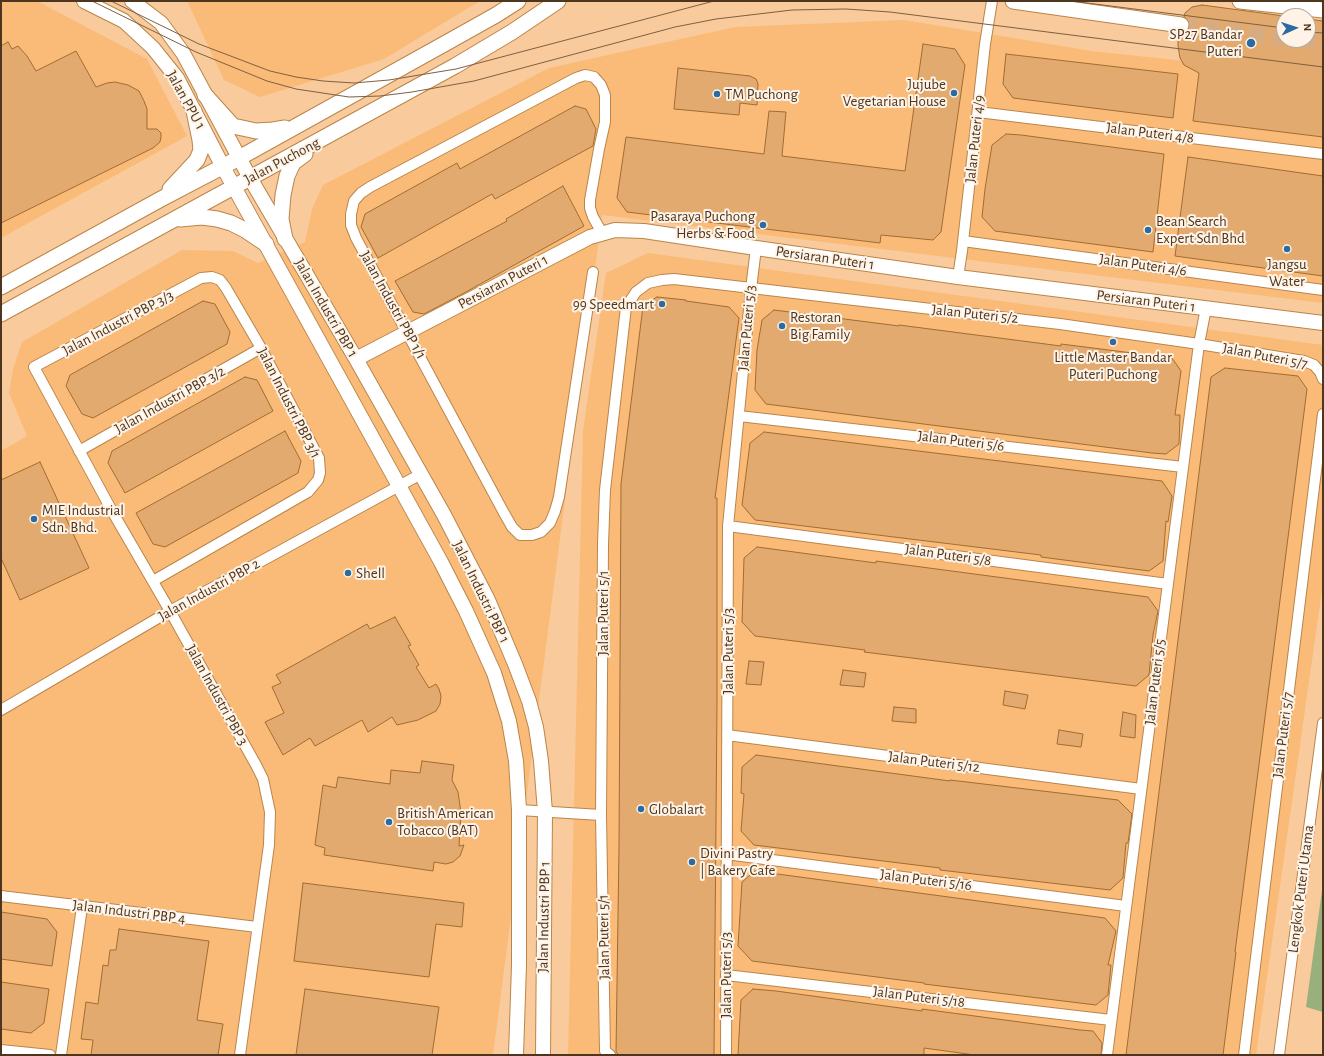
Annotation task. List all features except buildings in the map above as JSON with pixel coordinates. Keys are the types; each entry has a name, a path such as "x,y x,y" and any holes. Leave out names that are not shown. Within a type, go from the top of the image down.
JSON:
{"main road":[{"name":"Jalan PPU 1","path":"84,1 124,21 153,48 177,78 222,167 234,186"},
{"name":"Jalan PPU 1","path":"132,1 161,23 183,54 250,178"},
{"name":"Jalan Puchong","path":"1,286 161,198 239,158 496,15 518,1"},
{"name":"Jalan Puchong","path":"1,314 455,66 512,32 558,1"},
{"path":"1013,1 1181,25"},
{"path":"1240,1 1323,10"},
{"path":"205,95 233,126 242,129 256,131 273,130 300,124"},
{"path":"161,198 197,160 201,150 194,111"},
{"path":"285,239 281,219 283,195 287,176 293,163 324,138"},
{"name":"Jalan Industri PBP 1","path":"250,178 356,359 444,515 488,600 529,701 536,727 541,762 545,812 543,1055"},
{"name":"Jalan Industri PBP 1","path":"234,186 459,597 494,673 509,721 516,761 519,810 519,965 516,1055"},
{"path":"174,219 202,217 217,219 231,223 245,230 266,244"},
{"name":"Persiaran Puteri 1","path":"356,359 590,237 615,230 644,231 958,277 1323,323"}],"street":[{"name":"Jalan Puteri 4/9","path":"958,277 985,44 992,1"},
{"name":"Jalan Industri PBP 1/1","path":"593,272 560,497 550,522 541,532 532,535 520,535 512,527 356,238 351,225 351,214 354,202 361,193 370,187 576,78 585,75 594,77 601,85 605,95 606,122 599,149 590,200 590,208 593,217 602,233"},
{"name":"Jalan Puteri 4/8","path":"978,112 1323,154"},
{"name":"Jalan Puteri 4/6","path":"963,241 1323,290"},
{"name":"Jalan Puteri 5/3","path":"726,1055 728,526 756,248"},
{"name":"Jalan Industri PBP 3/1","path":"153,581 308,492 318,480 320,465 319,458 261,348 220,280 212,277 201,278"},
{"name":"Jalan Industri PBP 3/3","path":"34,367 201,278"},
{"name":"Jalan Puteri 5/1","path":"610,1055 605,1052 601,815 603,544 605,490 626,307 636,292 648,283 662,280 674,279 751,289"},
{"name":"Jalan Puteri 5/2","path":"751,289 1060,324 1199,344"},
{"name":"Jalan Puteri 5/5","path":"1106,1055 1199,344 1206,308"},
{"name":"Jalan Puteri 5/7","path":"1199,344 1304,361 1314,365 1320,372 1323,379"},
{"name":"Jalan Industri PBP 3/2","path":"79,451 261,348"},
{"name":"Jalan Industri PBP 3","path":"34,367 79,451 263,779 270,812 269,845 240,1055"},
{"name":"Jalan Puteri 5/7","path":"1244,1055 1320,460 1323,414"},
{"name":"Jalan Puteri 5/6","path":"739,416 1183,467"},
{"name":"Jalan Industri PBP 2","path":"1,710 170,611 421,474"},
{"name":"Jalan Puteri 5/8","path":"728,526 1168,584"},
{"name":"Lengkok Puteri Utama","path":"1279,1055 1323,723"},
{"name":"Jalan Puteri 5/12","path":"727,735 1141,789"},
{"path":"519,810 601,815"},
{"name":"Jalan Puteri 5/16","path":"726,854 1126,906"},
{"name":"Jalan Industri PBP 4","path":"1,896 257,927"},
{"path":"60,1055 82,906"},
{"name":"Jalan Puteri 5/18","path":"726,975 1111,1020"},
{"path":"1,1050 50,1055"}],"shaded area":[{"path":"1,1 37,1 147,59 187,136 1,238"},
{"path":"187,1 480,1 384,59 260,97 224,80"},
{"path":"904,20 1092,51 1323,76 1323,303 602,215 493,1055 1,1055 1,451 27,436 9,393 13,369 22,342 182,250 233,251 258,263 305,242 312,209 323,185 549,68 735,27"},
{"path":"648,253 1323,345 1323,583 1256,1055 568,1055 583,430 606,273"}],"green space":[{"path":"1323,883 1323,1012 1306,1007"}],"tunnel":[{"path":"1181,25 1276,37"},
{"path":"1316,42 1323,43"}],"tram line":[{"path":"92,1 196,52 267,81 296,89 349,97 380,96 412,92 474,81 675,27 716,19 792,10 846,9 890,12 1323,67"},
{"path":"111,1 199,44 270,71 323,81 354,83 389,80 456,69 714,1"},
{"path":"1071,1 1276,27"},
{"path":"1316,33 1323,33"}],"place":[{"name":"SP27 Bandar Puteri","path":"1251,43"},
{"name":"Jujube Vegetarian House","path":"954,93"},
{"name":"TM Puchong","path":"717,94"},
{"name":"Pasaraya Puchong Herbs & Food","path":"763,225"},
{"name":"Bean Search Expert Sdn Bhd","path":"1148,230"},
{"name":"Jangsu Water","path":"1287,249"},
{"name":"99 Speedmart","path":"662,304"},
{"name":"Restoran Big Family","path":"782,326"},
{"name":"Little Master Bandar Puteri Puchong","path":"1113,342"},
{"name":"MIE Industrial Sdn. Bhd.","path":"34,519"},
{"name":"Shell","path":"348,573"},
{"name":"Globalart","path":"641,809"},
{"name":"British American Tobacco (BAT)","path":"389,822"},
{"name":"Divini Pastry | Bakery Cafe","path":"692,862"}]}
